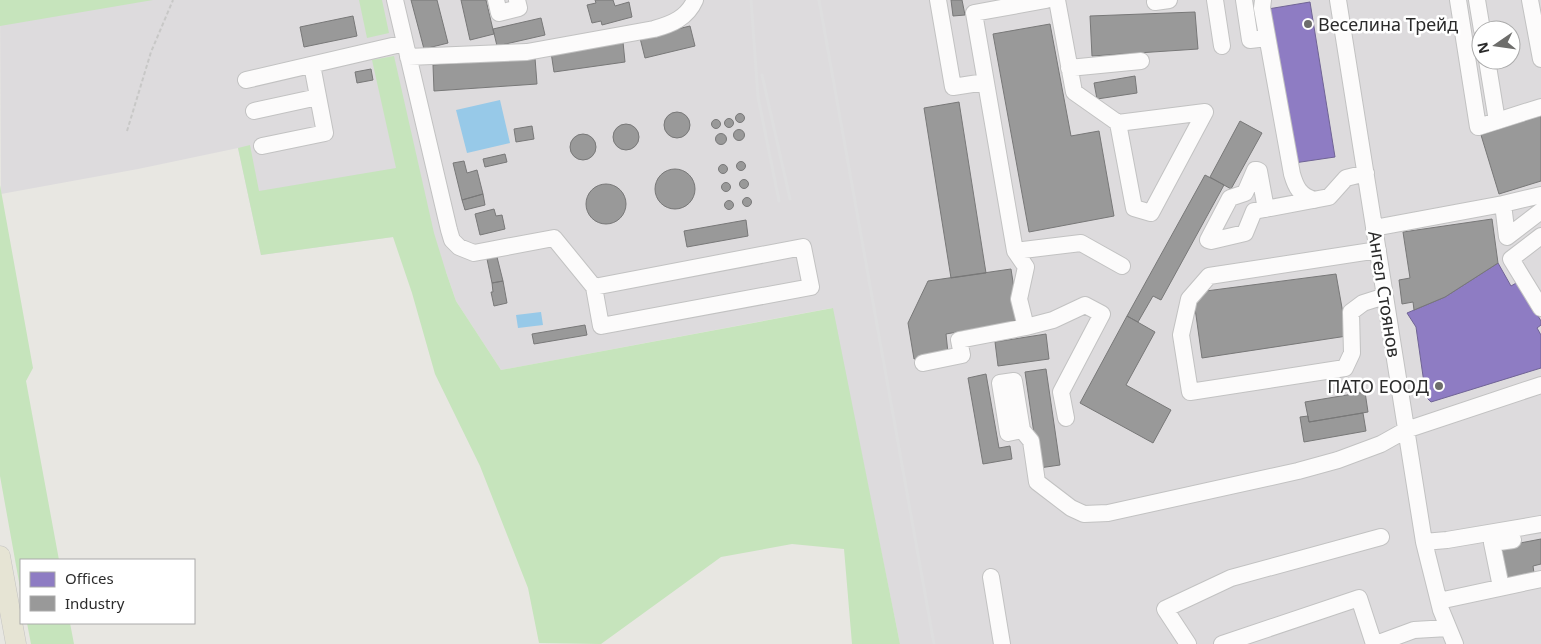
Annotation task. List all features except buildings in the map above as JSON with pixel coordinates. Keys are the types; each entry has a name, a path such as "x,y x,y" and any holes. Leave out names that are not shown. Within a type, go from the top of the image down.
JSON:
{"main road":[{"path":"1,568 16,644"}],"street":[{"path":"395,0 452,240 459,247 474,253 554,238 594,287 600,326 811,287 803,247 594,287"},
{"path":"496,0 499,13 519,8 517,0"},
{"path":"246,80 312,64 407,50 527,52 654,30 681,18 691,9 694,0"},
{"path":"938,0 953,87 986,82"},
{"path":"1026,327 1019,299 1026,267 1014,251 974,13 1046,0"},
{"path":"1057,0 1074,92 1118,123 1205,112 1151,213 1134,208 1118,123"},
{"path":"1215,0 1222,46"},
{"path":"1244,0 1250,40 1267,38"},
{"path":"1263,0 1262,8 1267,38 1295,186 1300,193 1314,200"},
{"name":"Ангел Стоянов","path":"1338,0 1424,542 1439,600 1455,644"},
{"path":"1458,0 1478,127 1541,107"},
{"path":"1477,0 1480,20"},
{"path":"1530,0 1541,51"},
{"path":"1541,45 1541,58"},
{"path":"1069,68 1140,61"},
{"path":"262,146 325,133 312,64"},
{"path":"1489,70 1498,121"},
{"path":"254,111 318,97"},
{"path":"1266,209 1259,171 1255,170 1245,192 1230,198 1208,240 1211,241 1245,233 1252,213 1329,197 1346,178 1366,173"},
{"path":"1374,228 1541,195"},
{"path":"1503,204 1507,237 1541,211"},
{"path":"1541,236 1511,259 1541,308"},
{"path":"1014,251 1082,243 1122,266"},
{"path":"1378,250 1209,276 1189,299 1181,335 1190,392 1345,368 1352,353 1351,312 1363,303 1385,296"},
{"path":"923,363 962,355 959,340 1053,320 1085,305 1102,314 1062,392 1066,418"},
{"path":"1022,430 1031,441 1037,482 1071,508 1084,514 1108,513 1298,471 1338,460 1381,444 1406,430 1541,385"},
{"path":"1424,542 1447,540 1541,524"},
{"path":"1501,587 1492,544 1541,535"},
{"path":"1188,644 1166,610 1231,578 1382,537"},
{"path":"991,577 1002,644"},
{"path":"1439,600 1541,579"},
{"path":"1222,644 1359,598 1375,644 1414,630 1448,628"}],"path":[{"path":"127,131 151,52 173,0"}],"shaded area":[{"path":"0,0 1541,0 1541,644 900,644 832,308 501,370 456,301 446,272 393,237 261,255 238,148 138,169 1,194"}],"green space":[{"path":"0,0 153,0 0,26"},
{"path":"359,0 382,0 389,33 367,38"},
{"path":"394,56 434,233 446,272 456,301 501,370 833,308 900,644 852,644 844,549 792,544 721,557 601,644 539,643 528,588 480,466 435,374 412,293 393,237 261,255 238,148 250,145 259,191 396,168 372,60"},
{"path":"0,185 33,368 26,381 59,559 20,559 20,587 0,476"},
{"path":"27,624 70,624 74,644 31,644"}],"water":[{"path":"500,100 510,143 467,153 456,110"},
{"path":"541,312 543,325 518,328 516,315"}],"railway":[{"path":"751,0 758,97 779,201"},
{"path":"819,0 934,644"},
{"path":"762,75 790,199"}],"place":[{"name":"Веселина Трейд","path":"1308,24"},
{"name":"ПАТО ЕООД","path":"1439,386"}]}
